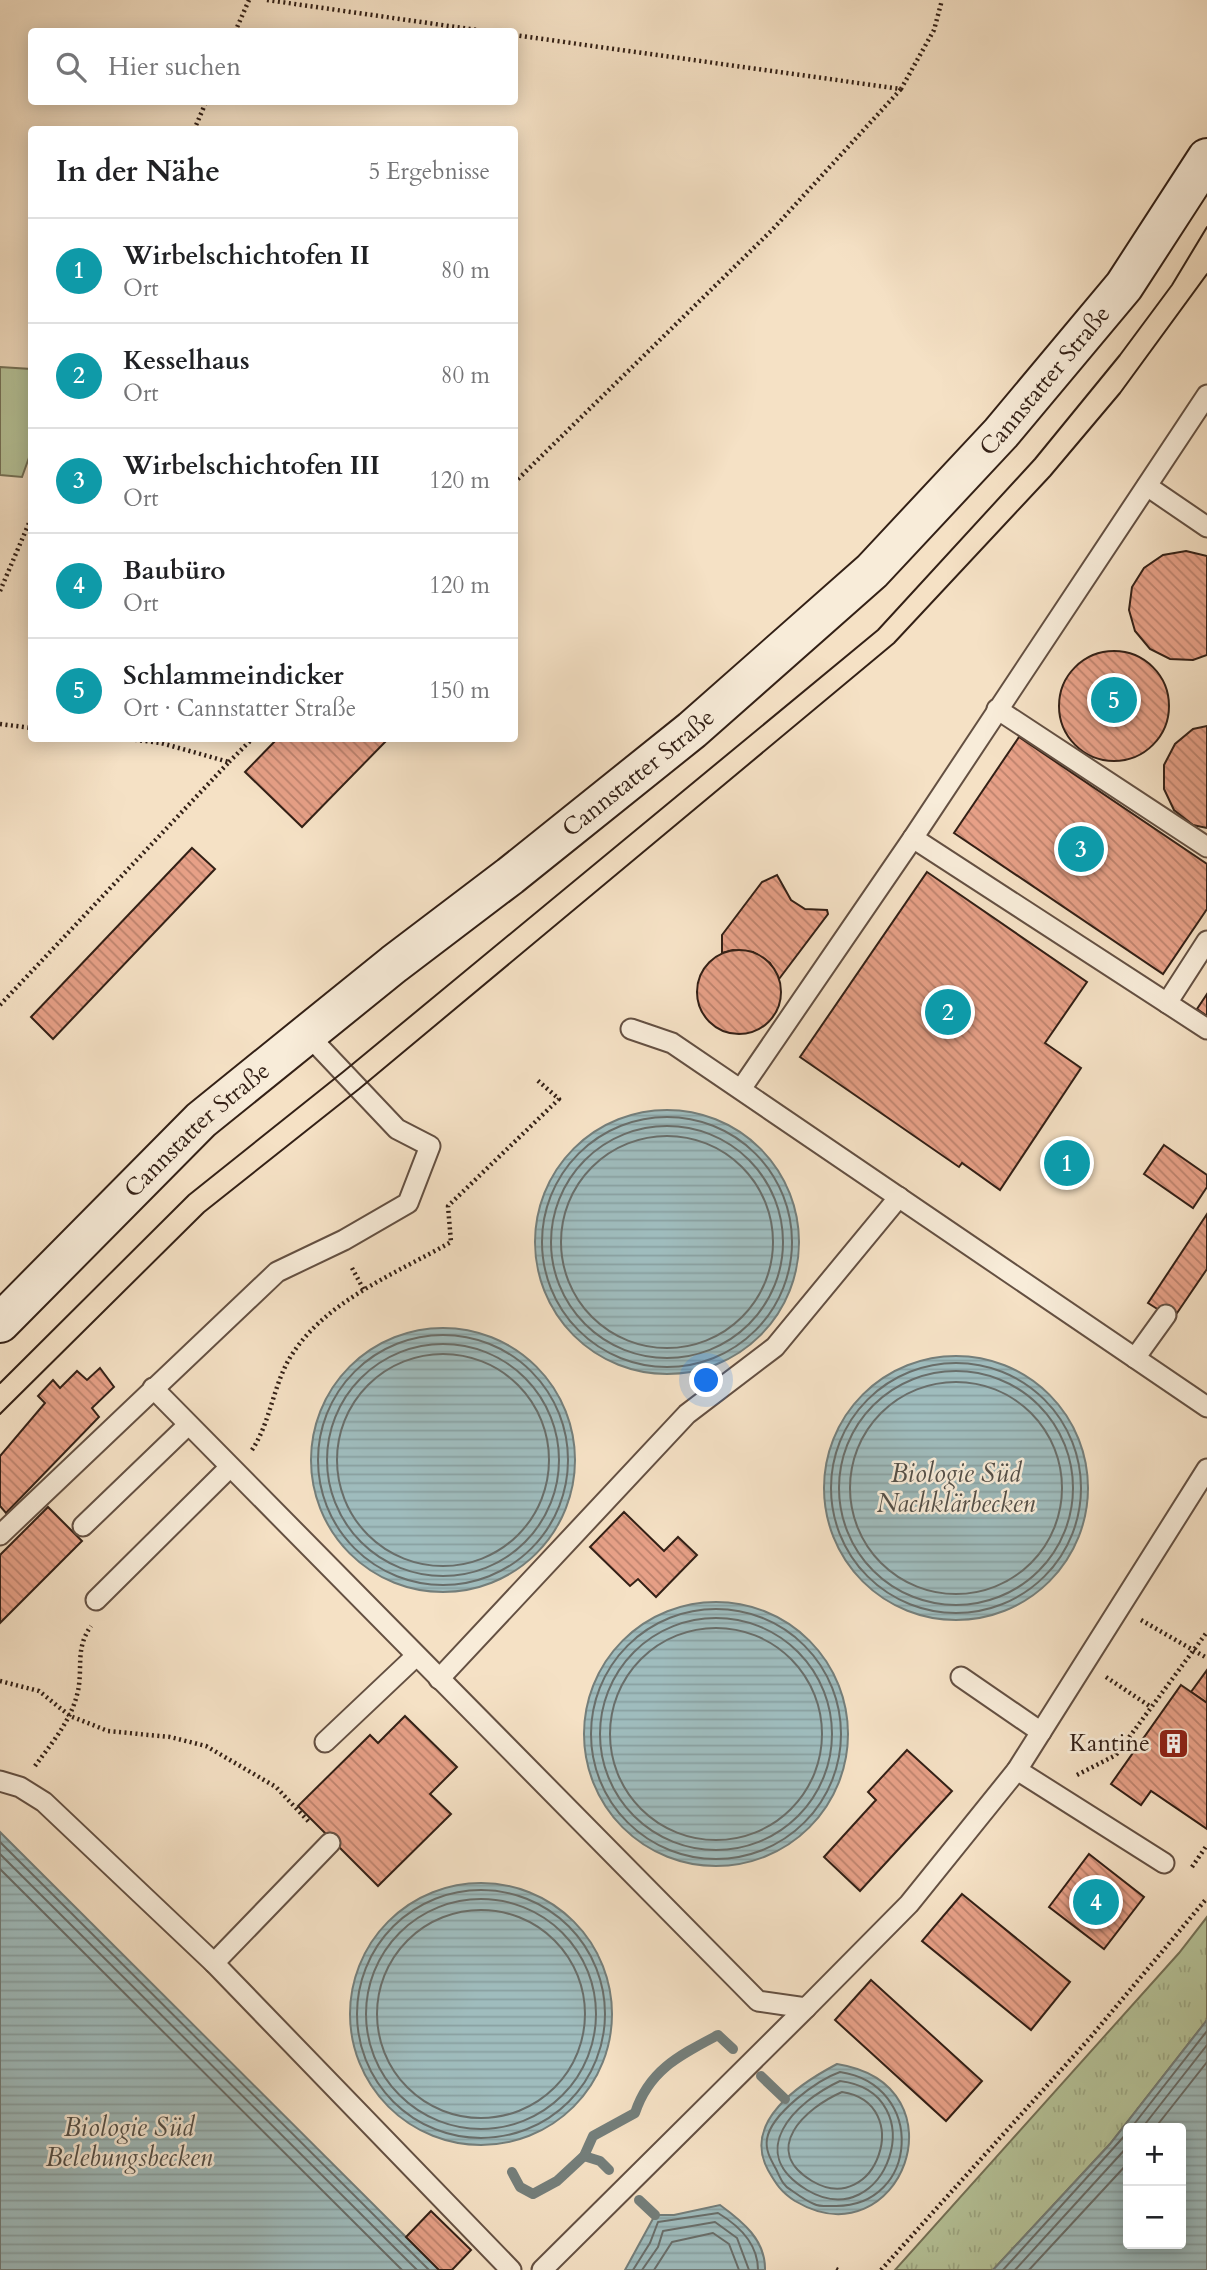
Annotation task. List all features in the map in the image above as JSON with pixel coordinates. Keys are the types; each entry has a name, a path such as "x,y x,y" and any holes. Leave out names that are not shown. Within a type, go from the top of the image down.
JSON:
{"main road":[{"name":"Cannstatter Straße","path":"0,1323 201,1120 692,730 872,571 1001,433 1124,286 1207,158"}],"lane":[{"path":"741,1089 913,838 1207,395"},
{"path":"1146,486 1207,527"},
{"path":"997,709 1207,847"},
{"path":"913,838 1207,1029"},
{"path":"1167,1003 1207,941"},
{"path":"631,1029 672,1043 1207,1407"},
{"path":"0,1535 277,1272 344,1240 408,1203 430,1146 397,1129 307,1034"},
{"path":"439,1679 687,1414 775,1347 899,1197"},
{"path":"1135,1358 1166,1315"},
{"path":"153,1388 229,1468 758,2001 806,2008"},
{"path":"83,1526 188,1425"},
{"path":"96,1600 229,1468"},
{"path":"542,2270 909,1904 1017,1770 1207,1469"},
{"path":"325,1742 416,1656"},
{"path":"961,1677 1041,1732"},
{"path":"1017,1770 1164,1863"},
{"path":"0,1780 20,1787 44,1802 214,1963 512,2270"},
{"path":"214,1963 330,1843"}],"path":[{"path":"237,28 248,0"},
{"path":"267,0 463,28"},
{"path":"518,479 774,229 901,89 933,30 942,0"},
{"path":"518,36 901,89"},
{"path":"196,126 205,105"},
{"path":"0,591 28,525"},
{"path":"0,723 28,726"},
{"path":"153,742 229,762"},
{"path":"0,1005 249,742"},
{"path":"229,1468 252,1450 262,1433 289,1358 305,1335 326,1317 365,1292 451,1242 448,1206 559,1099 536,1079"},
{"path":"20,1787 70,1716 78,1693 82,1639 93,1623 96,1600"},
{"path":"1161,1632 1207,1658"},
{"path":"1048,1789 1116,1755 1207,1632"},
{"path":"1110,1680 1151,1707"},
{"path":"0,1681 38,1691 70,1716 108,1731 170,1737 206,1746 276,1787 330,1843"},
{"path":"881,2270 1089,2039 1207,1898"}],"green space":[{"path":"0,367 28,369 28,460 22,477 0,475"},
{"path":"1207,1917 1207,2020 1126,2123 1123,2123 1123,2127 1110,2144 993,2270 895,2270 1179,1953"}],"water":[{"path":"667,1110 718,1120 751,1140 769,1158 789,1191 799,1242 789,1293 769,1326 751,1344 718,1364 667,1374 616,1364 583,1344 565,1326 545,1293 535,1242 545,1191 565,1158 583,1140 616,1120"},
{"path":"443,1328 494,1338 527,1358 545,1376 565,1409 575,1460 565,1511 545,1544 527,1562 494,1582 443,1592 392,1582 359,1562 341,1544 321,1511 311,1460 321,1409 341,1376 359,1358 392,1338"},
{"name":"Biologie Süd Nachklärbecken","path":"943,1356 969,1356 994,1361 1018,1371 1050,1394 1066,1414 1078,1437 1086,1462 1086,1514 1078,1539 1066,1562 1050,1582 1030,1598 994,1615 969,1620 943,1620 918,1615 894,1605 862,1582 846,1562 829,1526 824,1501 824,1475 829,1450 839,1426 862,1394 882,1378 918,1361"},
{"path":"716,1602 742,1604 767,1612 800,1632 818,1650 838,1683 846,1708 846,1760 838,1785 818,1818 800,1836 767,1856 742,1864 716,1866 690,1864 665,1856 632,1836 614,1818 594,1785 586,1760 584,1734 586,1708 594,1683 614,1650 632,1632 665,1612 690,1604"},
{"name":"Biologie Süd Belebungsbecken","path":"0,1832 406,2237 439,2270 0,2270"},
{"path":"481,1883 507,1886 531,1893 554,1905 582,1931 602,1964 609,1988 612,2014 609,2040 602,2064 590,2087 564,2115 531,2135 507,2142 481,2145 455,2142 431,2135 408,2123 380,2097 360,2064 353,2040 350,2014 353,1988 360,1964 372,1941 398,1913 431,1893 455,1886"},
{"path":"1207,2020 1207,2270 993,2270 1123,2127 1123,2249 1186,2249 1186,2123 1126,2123"},
{"path":"837,2064 877,2078 900,2103 909,2133 904,2164 889,2190 864,2209 832,2214 795,2201 776,2184 762,2152 762,2136 778,2106 807,2082"},
{"path":"720,2205 757,2240 765,2270 625,2270 655,2215 674,2215"}],"building":[{"path":"1186,551 1207,556 1207,655 1193,660 1170,659 1150,649 1135,631 1129,610 1132,587 1144,568 1163,555"},
{"path":"1114,651 1135,655 1153,667 1165,685 1169,706 1165,727 1153,745 1135,757 1114,761 1093,757 1075,745 1063,727 1059,706 1063,685 1075,667 1093,655"},
{"path":"1207,726 1207,828 1193,825 1174,810 1164,789 1164,765 1175,744 1193,729"},
{"path":"1019,737 1207,864 1207,909 1163,974 954,833"},
{"path":"274,742 385,742 302,827 245,772"},
{"path":"192,848 215,869 53,1039 31,1017"},
{"path":"927,872 1087,982 1045,1043 1081,1068 1000,1190 962,1163 959,1167 800,1057"},
{"path":"777,875 791,900 805,909 827,910 828,914 779,979 770,963 753,952 733,950 722,953 722,935 762,882"},
{"path":"739,950 755,953 769,962 778,976 781,992 778,1008 769,1022 755,1031 739,1034 723,1031 709,1022 700,1008 697,992 700,976 709,962 723,953"},
{"path":"1207,994 1207,1016 1197,1009"},
{"path":"1067,1143 1081,1149 1087,1163 1081,1177 1067,1183 1053,1177 1047,1163 1053,1149"},
{"path":"1164,1145 1207,1175 1207,1187 1193,1208 1144,1174"},
{"path":"1207,1214 1207,1269 1173,1319 1148,1303"},
{"path":"100,1368 114,1387 92,1408 99,1417 6,1513 0,1506 0,1456 45,1403 38,1396 53,1380 60,1388 77,1371 87,1380"},
{"path":"48,1507 82,1541 0,1623 0,1555"},
{"path":"624,1512 664,1551 678,1537 697,1555 656,1597 638,1579 630,1586 590,1547"},
{"path":"1207,1670 1207,1703 1191,1692"},
{"name":"Kantine","path":"1181,1685 1207,1703 1207,1829 1151,1791 1141,1805 1111,1784"},
{"path":"405,1716 457,1767 430,1794 451,1814 378,1886 298,1806 370,1735 378,1743"},
{"path":"907,1750 952,1791 860,1891 824,1857 876,1800 868,1792"},
{"path":"1089,1854 1144,1897 1104,1949 1049,1907"},
{"path":"962,1894 1070,1982 1031,2030 922,1941"},
{"path":"871,1980 982,2081 946,2121 835,2020"},
{"path":"431,2211 471,2250 452,2270 439,2270 406,2237"}],"waterway":[{"path":"512,2172 520,2187 533,2194 557,2181 584,2156 593,2136 635,2113 649,2085 667,2065 718,2035 733,2049"},
{"path":"761,2076 785,2099"},
{"path":"584,2156 600,2161 609,2170"},
{"path":"639,2200 655,2215"}],"tram line":[{"path":"0,1383 189,1195 343,1072 878,630 1035,459 1120,355 1172,285 1207,227"},
{"path":"0,1414 204,1212 359,1089 894,643 1050,476 1120,393 1207,274"}],"place":[{"name":"Schlammeindicker","path":"1114,700"},
{"name":"Wirbelschichtofen III","path":"1081,849"},
{"name":"Kesselhaus","path":"948,1012"},
{"name":"Wirbelschichtofen II","path":"1067,1163"},
{"name":"Kantine","path":"1173,1743"},
{"name":"Baubüro","path":"1096,1902"}]}
